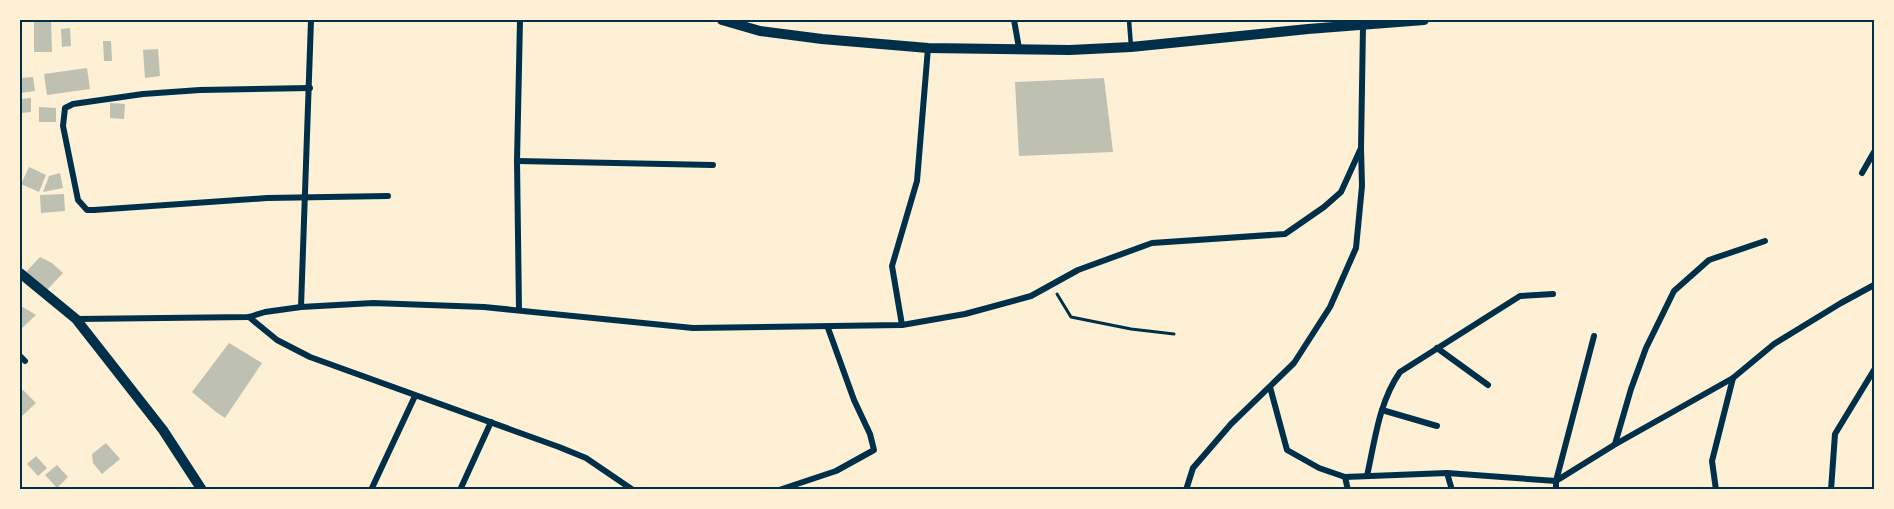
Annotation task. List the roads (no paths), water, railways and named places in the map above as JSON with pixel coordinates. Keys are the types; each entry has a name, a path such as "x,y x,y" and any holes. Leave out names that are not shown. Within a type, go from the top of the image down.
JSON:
{"street":[{"path":"301,308 311,20"},
{"path":"519,310 517,161 520,20"},
{"path":"722,20 760,31 928,48 1070,50 1131,47 1307,24 1364,26 1424,20"},
{"path":"1014,20 1019,48"},
{"path":"1186,489 1193,468 1231,424 1294,363 1330,308 1356,248 1362,186 1360,148 1364,26"},
{"path":"902,325 892,266 917,181 928,48"},
{"path":"310,88 200,90 143,94 73,104 65,108 63,126 78,200 87,210 306,196 388,196"},
{"path":"76,319 249,316 301,308 373,303 519,310 693,328 828,328 902,325 965,314 1031,296 1078,270 1152,243 1285,234 1324,207 1341,192 1360,148"},
{"path":"1862,173 1875,152"},
{"path":"517,161 713,165"},
{"path":"1614,445 1646,348 1674,291 1709,260 1765,241"},
{"path":"20,273 76,319 163,430 202,489"},
{"path":"1270,387 1287,450 1319,468 1345,477 1447,473 1556,482 1614,445 1733,378 1774,344 1875,285"},
{"path":"1367,476 1382,410 1390,387 1400,372 1520,296 1553,294"},
{"path":"249,316 277,340 310,357 586,458 633,489"},
{"path":"779,489 836,471 874,450 828,328"},
{"path":"1556,489 1594,336"},
{"path":"1437,348 1488,384"},
{"path":"20,356 25,361"},
{"path":"1831,489 1835,434 1875,370"},
{"path":"1716,489 1712,460 1733,378"},
{"path":"371,489 415,396"},
{"path":"1382,410 1437,426"},
{"path":"460,489 491,422"},
{"path":"1447,473 1452,489"},
{"path":"1345,477 1348,489"}],"lane":[{"path":"1129,20 1131,47"}]}
